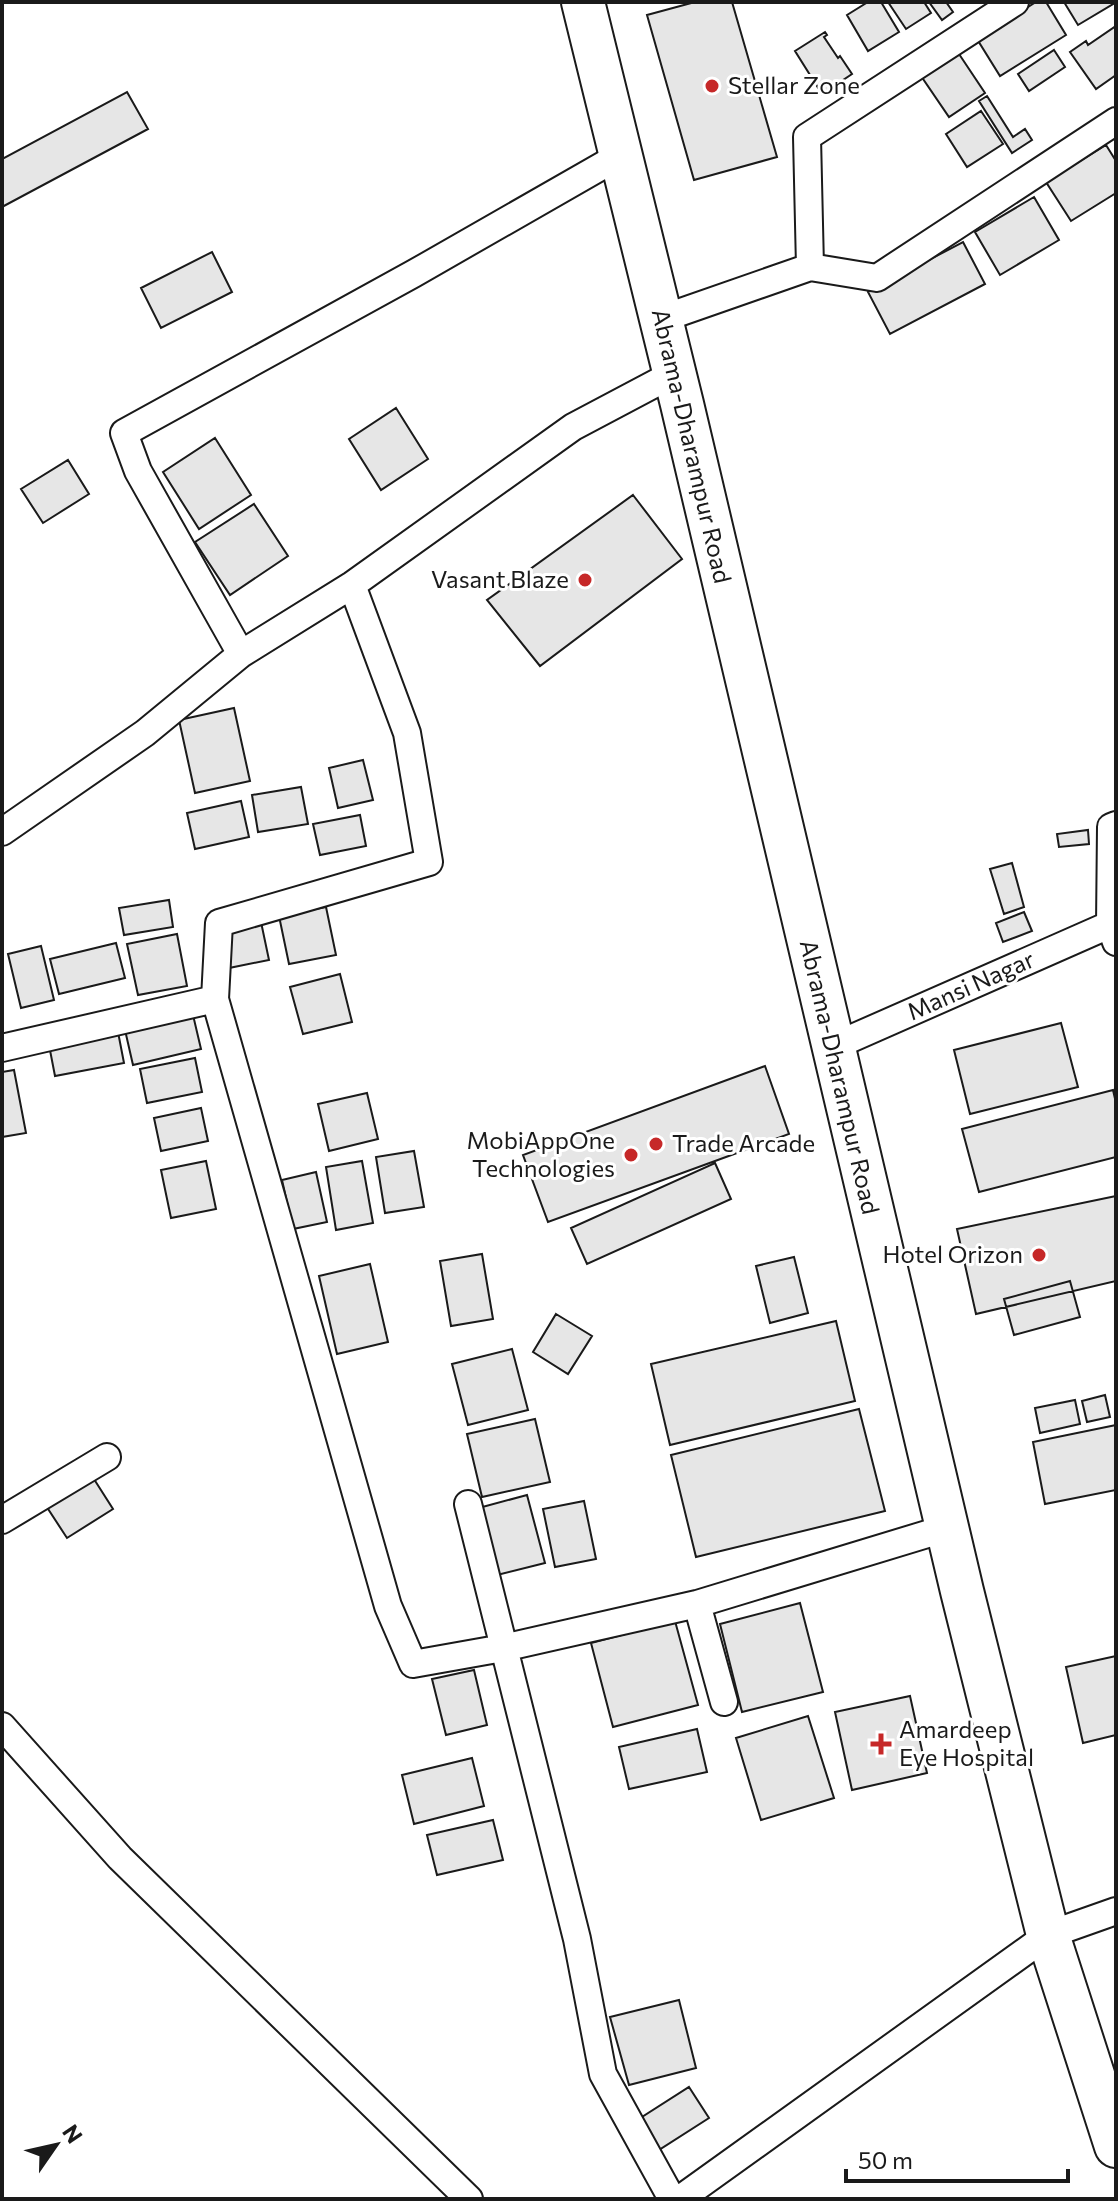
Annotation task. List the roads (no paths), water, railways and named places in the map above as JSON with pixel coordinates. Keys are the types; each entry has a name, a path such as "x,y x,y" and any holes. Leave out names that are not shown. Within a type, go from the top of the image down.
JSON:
{"main road":[{"name":"Abrama-Dharampur Road","path":"583,2 675,373 947,1528 1048,1935 1116,2146"}],"street":[{"path":"810,267 807,137 1015,2"},
{"path":"661,319 810,267 877,278 1116,121"},
{"path":"241,654 138,471 124,433 621,155"},
{"path":"2,832 145,733 241,654 352,585 573,427 675,373"},
{"path":"352,585 407,733 429,862 219,923 215,999 388,1606 413,1664 503,1648 697,1604 947,1528"},
{"name":"Mansi Nagar","path":"832,1047 1114,930 1111,827 1116,825"},
{"path":"2,1048 215,999"},
{"path":"2,1520 107,1457"},
{"path":"468,1504 577,1939 603,2074 672,2199"},
{"path":"697,1604 724,1702"},
{"path":"2,1726 120,1858 469,2199"},
{"path":"680,2199 1048,1935 1116,1911"}],"place":[{"name":"Stellar Zone","path":"712,86"},
{"name":"Vasant Blaze","path":"585,580"},
{"name":"Trade Arcade","path":"656,1144"},
{"name":"MobiAppOne Technologies","path":"631,1155"},
{"name":"Hotel Orizon","path":"1039,1255"},
{"name":"Amardeep Eye Hospital","path":"881,1744"}]}
